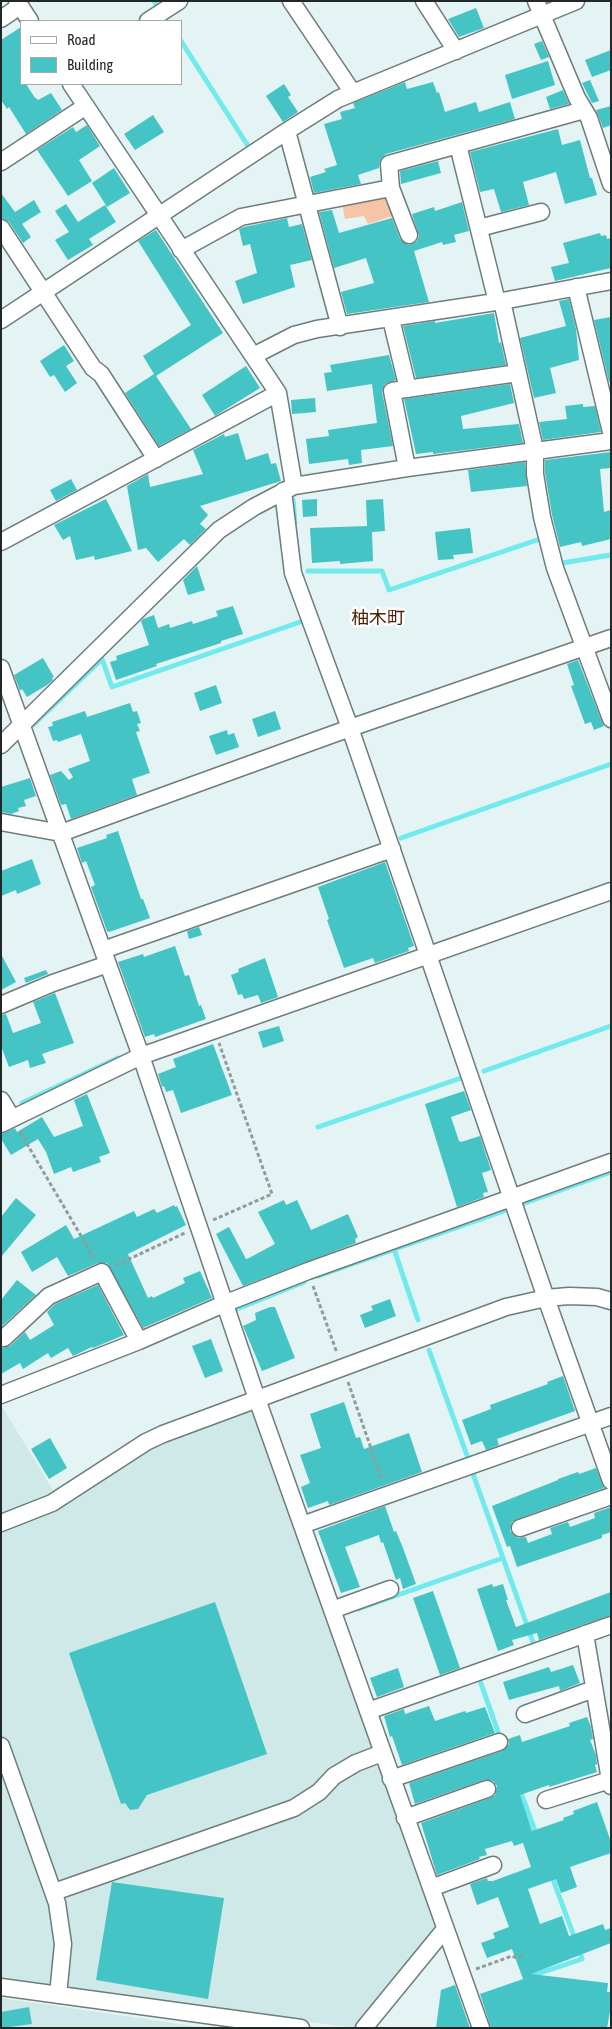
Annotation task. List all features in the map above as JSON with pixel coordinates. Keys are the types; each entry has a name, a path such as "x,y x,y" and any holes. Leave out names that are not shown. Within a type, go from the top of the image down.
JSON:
{"street":[{"path":"150,20 179,1"},
{"path":"290,1 353,93"},
{"path":"424,1 456,51"},
{"path":"1,320 287,131 338,100 456,51 539,8 576,1"},
{"path":"1,19 19,4 29,20"},
{"path":"539,8 577,98 589,118 611,184"},
{"path":"72,85 278,394 289,489 294,572 350,728 611,1481"},
{"path":"1,162 86,106"},
{"path":"409,235 391,188 389,164 584,110"},
{"path":"287,131 340,327"},
{"path":"458,145 518,373 535,450 535,474 542,517 555,568 611,719"},
{"path":"181,250 241,217 391,188"},
{"path":"479,228 541,212"},
{"path":"1,228 94,368 101,374 156,459"},
{"path":"253,356 294,335 500,302 611,281"},
{"path":"576,287 611,432"},
{"path":"391,319 408,388"},
{"path":"407,468 392,391 518,373"},
{"path":"1,542 278,394"},
{"path":"1,745 219,530 254,507 289,489 407,468 611,441"},
{"path":"1,822 61,833 350,728 611,638"},
{"path":"1,668 141,1056 302,1525 481,2028"},
{"path":"1,1005 106,957 392,849"},
{"path":"1,1100 7,1121 141,1056 611,891"},
{"path":"1,1395 139,1341 226,1303 511,1197 611,1162"},
{"path":"4,1338 49,1296 102,1272 139,1341"},
{"path":"1,1524 52,1503 146,1442 506,1307 546,1298 569,1296 597,1297 611,1300"},
{"path":"302,1525 611,1416"},
{"path":"520,1528 611,1496"},
{"path":"332,1610 390,1589"},
{"path":"368,1711 611,1625"},
{"path":"546,1800 610,1783 585,1634"},
{"path":"525,1714 594,1689"},
{"path":"392,1779 499,1742"},
{"path":"1,1746 57,1903 63,1944 58,1995"},
{"path":"54,1892 294,1808 319,1792 334,1776 356,1762 382,1753"},
{"path":"405,1818 487,1788"},
{"path":"431,1888 493,1865"},
{"path":"364,2028 445,1929"},
{"path":"1,1988 301,2028"}],"path":[{"path":"7,1121 102,1272 272,1194 215,1030"},
{"path":"462,1975 512,1956 517,1958 525,1955"}],"shaded area":[{"path":"391,193 399,214 368,224 364,216 345,219 342,202"},
{"path":"250,1395 438,1924 355,2028 1,1981 1,1405 53,1490 149,1430"},
{"path":"1,1998 207,2028 1,2028"}],"building":[{"path":"476,8 484,28 459,37 448,19"},
{"path":"20,28 20,85 27,85 38,100 51,93 62,110 26,134 9,107 7,109 1,100 1,40"},
{"path":"542,41 549,57 541,60 534,44"},
{"path":"611,50 611,70 592,77 585,60"},
{"path":"548,61 555,85 512,99 505,75"},
{"path":"590,80 599,101 592,103 582,83"},
{"path":"405,82 407,89 433,82 437,93 439,92 445,112 476,102 479,112 510,102 515,119 386,154 380,160 379,168 358,175 361,184 314,193 310,177 326,172 324,169 337,165 324,124 342,119 340,112 355,108 353,103"},
{"path":"284,84 291,95 288,97 298,112 283,122 266,96"},
{"path":"563,90 569,104 550,109 546,97"},
{"path":"611,106 611,125 603,128 596,110"},
{"path":"153,115 164,132 135,150 124,134"},
{"path":"87,125 100,146 79,160 92,181 68,196 37,150 73,127 76,132"},
{"path":"558,129 562,145 580,140 590,178 592,178 597,195 565,204 556,172 523,182 529,205 501,212 494,189 480,192 470,152"},
{"path":"438,161 441,173 401,184 400,171"},
{"path":"114,168 130,193 107,207 92,183"},
{"path":"1,193 15,212 34,200 41,212 22,224 31,237 23,243 9,222 1,218"},
{"path":"462,202 469,231 454,235 456,242 443,245 442,242 414,251 429,302 347,314 341,292 374,283 366,258 334,268 319,212 332,210 339,233 392,218 400,239 408,245 416,242 419,236 412,214 434,207 435,211"},
{"path":"66,204 78,222 105,205 116,222 89,239 93,245 68,260 55,240 69,232 55,211"},
{"path":"287,218 289,227 302,224 312,260 290,265 295,287 243,304 235,281 257,273 250,244 243,246 239,229"},
{"path":"156,230 223,333 156,376 191,429 159,446 125,393 154,374 143,356 191,325 138,241"},
{"path":"600,233 601,236 606,235 607,239 611,238 611,268 555,281 551,267 569,263 563,243"},
{"path":"569,299 576,329 579,360 550,368 556,393 534,398 520,338 566,326 559,301"},
{"path":"494,313 499,343 501,342 506,365 416,378 403,326 435,321 435,323"},
{"path":"611,317 611,382 609,382 594,320"},
{"path":"64,345 74,361 66,366 77,383 65,392 54,375 50,377 40,361"},
{"path":"389,355 396,380 385,384 382,392 393,446 361,450 362,463 349,465 348,459 309,464 306,439 329,436 328,430 377,423 372,384 327,391 324,373 332,372 330,365"},
{"path":"246,366 260,388 215,416 202,395"},
{"path":"510,384 514,403 461,416 463,429 519,424 523,443 433,454 433,452 416,454 404,399"},
{"path":"315,398 316,412 292,414 291,400"},
{"path":"583,404 583,407 595,406 601,432 543,440 539,422 567,419 565,406"},
{"path":"238,433 246,460 268,453 271,464 276,463 281,481 200,506 208,515 200,524 206,529 190,545 184,539 158,562 146,548 138,550 127,486 148,474 150,487 203,474 193,450 224,434 225,437"},
{"path":"611,452 611,468 600,469 604,512 611,510 611,539 582,546 581,542 560,547 552,515 545,473 545,460"},
{"path":"525,462 527,486 471,492 468,470"},
{"path":"71,479 77,490 56,501 50,490"},
{"path":"106,499 132,551 95,560 94,556 76,560 70,536 63,540 54,525"},
{"path":"317,499 317,516 303,517 302,500"},
{"path":"383,499 385,531 372,532 373,561 340,564 340,561 312,563 310,528 367,526 366,500"},
{"path":"470,528 473,553 453,555 454,559 438,560 435,532"},
{"path":"197,566 205,590 188,595 183,580"},
{"path":"233,606 243,634 116,680 110,662 117,660 116,656 149,645 141,621 143,619 154,615 158,628 169,624 170,628 192,621 193,624 218,616 216,611"},
{"path":"43,658 54,677 52,678 53,680 27,697 22,689 20,691 14,675"},
{"path":"578,660 604,726 594,730 591,722 585,724 571,686 574,685 567,664"},
{"path":"216,685 222,703 200,711 194,693"},
{"path":"130,703 133,712 137,711 141,723 137,724 140,731 136,732 150,773 132,779 137,795 71,819 66,804 61,805 50,775 61,771 69,780 73,777 68,769 90,761 81,734 58,742 57,740 53,741 48,727 53,726 52,722 85,711 87,717"},
{"path":"275,711 281,729 258,737 252,719"},
{"path":"227,730 228,735 234,733 239,747 216,755 209,736"},
{"path":"30,778 36,796 24,800 26,806 18,808 19,811 11,814 1,812 1,787"},
{"path":"118,831 141,899 143,899 150,918 109,932 91,887 95,885 86,861 82,863 77,848 107,838 106,835"},
{"path":"32,859 41,884 17,894 16,890 1,896 1,871"},
{"path":"385,862 414,946 408,948 409,951 375,963 373,958 344,968 327,920 329,919 318,887"},
{"path":"199,927 202,935 189,939 187,931"},
{"path":"175,946 185,976 189,975 199,1006 201,1005 206,1019 155,1037 154,1034 145,1037 118,962 143,954 144,957"},
{"path":"1,954 16,982 1,990"},
{"path":"265,958 278,997 261,1003 258,995 244,999 242,994 238,995 231,975 239,972 238,969"},
{"path":"46,970 48,974 26,983 24,978"},
{"path":"55,993 74,1043 42,1054 46,1063 30,1068 28,1060 9,1067 1,1046 1,1015 6,1014 13,1033 41,1023 33,1002"},
{"path":"279,1026 284,1041 263,1048 258,1032"},
{"path":"213,1044 232,1095 181,1113 173,1090 166,1092 164,1086 162,1087 158,1074 176,1067 173,1059"},
{"path":"464,1091 471,1110 451,1117 459,1141 480,1136 491,1170 482,1173 488,1192 483,1193 484,1197 457,1207 425,1104"},
{"path":"87,1094 110,1153 99,1157 101,1162 73,1172 71,1167 54,1174 46,1152 38,1139 11,1155 1,1139 1,1134 15,1128 17,1132 42,1117 54,1137 83,1126 74,1100"},
{"path":"16,1198 36,1215 1,1257 1,1217"},
{"path":"284,1200 286,1205 297,1200 311,1230 348,1214 358,1237 355,1239 356,1243 243,1286 216,1234 229,1227 246,1259 249,1258 275,1244 258,1212"},
{"path":"174,1205 175,1207 177,1206 186,1225 128,1254 148,1298 152,1296 153,1298 185,1283 183,1278 200,1271 212,1298 143,1328 107,1263 98,1263 68,1276 57,1257 32,1272 21,1252 66,1225 74,1239 134,1211 137,1217 154,1209 157,1213"},
{"path":"17,1280 36,1295 1,1327 1,1300"},
{"path":"98,1285 124,1335 73,1356 68,1348 51,1358 48,1353 23,1369 20,1363 1,1374 1,1348 10,1346 25,1332 30,1340 54,1325 47,1312 55,1304"},
{"path":"390,1299 396,1316 365,1328 360,1315 373,1310 371,1306"},
{"path":"275,1307 295,1358 262,1371 243,1326 256,1320 255,1313"},
{"path":"211,1339 223,1371 205,1378 192,1346"},
{"path":"563,1376 575,1411 497,1439 499,1445 486,1450 482,1441 471,1445 462,1420 491,1409 490,1405 548,1384 547,1382"},
{"path":"344,1402 356,1438 360,1437 364,1449 409,1433 422,1472 329,1505 328,1501 308,1508 301,1487 310,1483 300,1455 321,1448 310,1414"},
{"path":"50,1438 67,1468 49,1479 31,1449"},
{"path":"596,1468 604,1488 517,1519 512,1522 510,1531 518,1538 526,1537 528,1543 552,1534 550,1528 568,1522 570,1527 595,1518 594,1513 611,1507 611,1532 602,1535 602,1538 517,1567 510,1546 507,1547 492,1506 558,1479"},
{"path":"385,1506 416,1584 403,1589 400,1578 396,1580 379,1535 345,1547 360,1587 341,1593 318,1531"},
{"path":"492,1584 493,1587 503,1584 508,1600 506,1600 516,1627 611,1592 611,1615 539,1640 537,1633 512,1640 514,1645 498,1651 477,1589"},
{"path":"433,1591 460,1668 440,1675 413,1598"},
{"path":"215,1602 267,1754 147,1795 138,1809 130,1810 125,1803 121,1804 69,1653"},
{"path":"573,1665 580,1683 560,1691 559,1686 509,1700 503,1682 549,1667 551,1672"},
{"path":"398,1668 404,1687 377,1697 370,1678"},
{"path":"429,1706 435,1721 465,1711 466,1713 485,1707 495,1733 402,1765 392,1736 390,1737 384,1716 404,1709 405,1714"},
{"path":"587,1717 591,1727 593,1739 590,1740 596,1755 597,1764 595,1765 597,1772 520,1795 532,1831 564,1820 563,1818 574,1814 573,1811 597,1802 611,1842 611,1853 570,1867 577,1887 561,1893 556,1879 528,1889 540,1924 562,1916 569,1936 603,1924 605,1930 611,1928 611,1943 531,1974 608,1983 607,1992 611,1992 611,2006 607,2028 491,2028 480,1994 523,1979 512,1949 487,1958 481,1943 495,1938 493,1933 509,1927 498,1897 477,1905 470,1884 487,1878 488,1881 493,1881 531,1867 523,1843 514,1846 512,1841 485,1849 487,1855 479,1857 480,1859 437,1875 421,1823 490,1798 495,1795 497,1786 493,1781 484,1780 415,1804 409,1783 502,1751 509,1744 508,1739 520,1735 522,1742 570,1726 569,1723"},
{"path":"112,1882 224,1898 208,1999 96,1980"},
{"path":"455,1985 470,2028 436,2028 441,1990"},
{"path":"29,2007 32,2024 1,2028 1,2012"}],"waterway":[{"path":"154,1 159,9"},
{"path":"182,43 250,149"},
{"path":"293,500 295,523"},
{"path":"308,571 382,571 389,590 537,540"},
{"path":"562,563 611,555"},
{"path":"33,725 102,659 112,687 303,621"},
{"path":"401,838 611,764"},
{"path":"484,1071 611,1026"},
{"path":"22,1103 118,1058"},
{"path":"318,1127 464,1077"},
{"path":"522,1204 611,1172"},
{"path":"318,1276 504,1211"},
{"path":"394,1249 418,1320"},
{"path":"237,1309 304,1282"},
{"path":"429,1350 469,1461"},
{"path":"472,1471 534,1645"},
{"path":"358,1609 503,1558"},
{"path":"482,1677 479,1678 501,1740"},
{"path":"520,1790 537,1836"},
{"path":"551,1874 575,1939"},
{"path":"531,1976 582,1959 579,1949"}],"district":[{"name":"柚木町","path":"378,618"}]}
